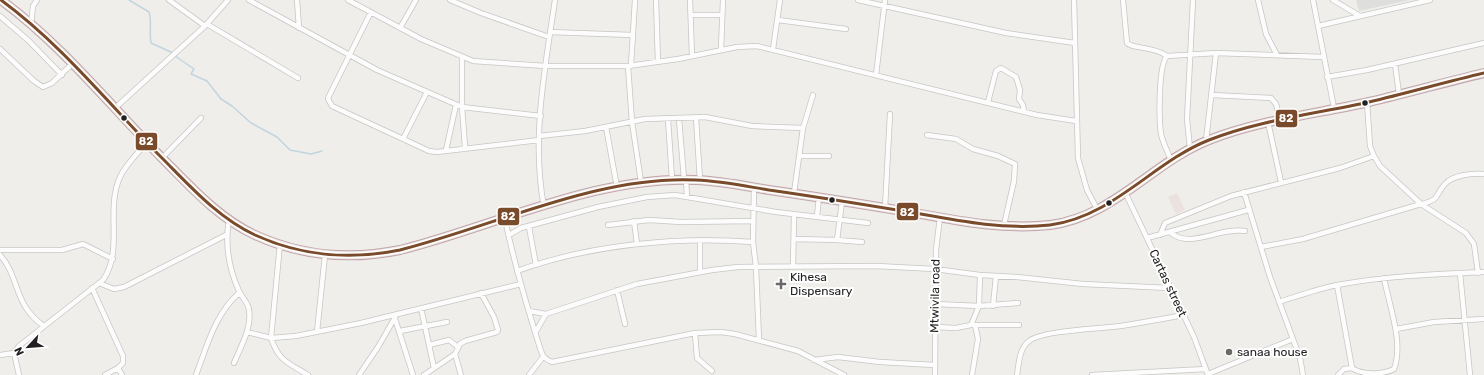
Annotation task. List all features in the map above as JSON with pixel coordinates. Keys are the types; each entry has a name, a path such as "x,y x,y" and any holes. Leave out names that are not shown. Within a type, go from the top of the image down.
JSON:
{"highway":[{"path":"2,0 31,24 72,64 193,189 229,219 255,235 280,244 326,254 360,256 400,250 580,195 642,182 672,179 700,180 754,187 978,224 1037,226 1053,224 1071,221 1097,209 1190,149 1206,141 1268,122 1367,102 1484,73"}],"street":[{"path":"31,24 34,6 37,0"},
{"path":"169,0 206,25 298,78"},
{"path":"114,109 206,25 228,0"},
{"path":"249,0 377,70 462,107 541,116"},
{"path":"297,0 299,28"},
{"path":"348,0 400,28 473,61 546,66 629,66 692,56 721,49 757,46 1024,112 1076,121"},
{"path":"400,28 416,0"},
{"path":"450,0 481,14 550,35 632,35"},
{"path":"544,206 539,171 539,138 546,66 555,0"},
{"path":"634,0 629,66 632,122 642,182"},
{"path":"656,0 658,62"},
{"path":"690,0 692,56"},
{"path":"721,49 721,15 723,0"},
{"path":"773,49 780,0"},
{"path":"858,0 1006,33 1075,43"},
{"path":"876,75 885,0"},
{"path":"1074,0 1076,121 1080,170 1087,190 1097,209"},
{"path":"1123,0 1127,43 1132,47 1153,48 1167,56 1216,53 1323,57"},
{"path":"1190,149 1187,119 1193,0"},
{"path":"1258,0 1266,34 1277,55"},
{"path":"1313,0 1334,108"},
{"path":"1333,0 1360,16"},
{"path":"1318,26 1430,0"},
{"path":"370,12 329,96 329,102 332,106 429,151 539,138 632,122 668,119 705,117 752,126 803,128"},
{"path":"691,15 721,15"},
{"path":"0,16 29,41 62,75"},
{"path":"778,20 846,29"},
{"path":"1327,78 1484,43"},
{"path":"0,49 38,85 48,86 62,75 72,64"},
{"path":"1206,141 1216,53"},
{"path":"1167,56 1164,60 1161,80 1160,116 1161,134 1172,161"},
{"path":"462,57 462,107 465,147"},
{"path":"1395,64 1399,94"},
{"path":"988,102 996,71 1001,68 1016,76 1020,90 1019,99 1023,105 1024,112"},
{"path":"403,139 427,92"},
{"path":"794,193 803,128 813,95"},
{"path":"1212,95 1272,98 1276,104 1280,120"},
{"path":"1367,102 1368,132 1374,156 1384,171 1421,204 1466,233 1474,244 1478,273"},
{"path":"446,150 456,104"},
{"path":"885,208 890,114"},
{"path":"162,158 201,118"},
{"path":"696,118 700,180"},
{"path":"668,119 672,179"},
{"path":"679,119 686,197"},
{"path":"1268,122 1281,182"},
{"path":"606,127 617,187"},
{"path":"927,135 956,139 973,149 998,156 1015,164 1014,181 1004,225"},
{"path":"0,355 14,353 44,326 100,283 108,273 113,259 114,201 117,189 126,168 147,142"},
{"path":"800,156 829,156"},
{"path":"1160,235 1165,223 1244,192 1340,168 1374,156"},
{"path":"1261,247 1303,239 1421,204 1437,198 1443,187 1450,180 1472,173 1484,174"},
{"path":"754,187 753,242 756,267 759,340"},
{"name":"Cartas street","path":"1125,192 1194,337 1207,373"},
{"path":"1244,192 1248,210 1278,302 1303,367 1303,375"},
{"path":"509,235 514,231 598,208 647,197 675,195 794,214 868,223"},
{"path":"817,217 819,197"},
{"path":"837,240 838,220 842,202"},
{"path":"1147,238 1248,210"},
{"path":"793,267 794,214"},
{"name":"Mtwivila road","path":"935,375 935,268 940,218"},
{"path":"229,219 226,235 229,256 239,293 249,310 249,321 246,332 234,363"},
{"path":"505,219 517,271 535,333 543,357 552,362 695,333 721,332 759,340 798,351 844,375"},
{"path":"608,225 634,221 753,221"},
{"path":"634,221 637,244"},
{"path":"529,227 536,265"},
{"path":"1171,232 1178,237 1190,239 1228,230 1245,232"},
{"path":"100,283 114,289 124,287 226,235"},
{"path":"794,239 862,242"},
{"path":"517,271 536,265 637,244 700,240 753,242"},
{"path":"700,240 700,272"},
{"path":"0,250 62,250 83,244 113,259"},
{"path":"280,244 271,338 277,351 286,363 308,375"},
{"path":"317,332 326,254"},
{"path":"0,255 7,264 18,293 32,318 44,326"},
{"path":"529,311 546,314 617,290 724,268 876,266 935,268 980,275 1083,284 1170,288"},
{"path":"1278,302 1337,285 1384,278 1484,272"},
{"path":"1460,273 1470,375"},
{"path":"972,375 978,339 973,325 979,306 980,275"},
{"path":"993,306 996,276"},
{"path":"1338,375 1344,369 1352,368 1365,375 1381,375 1390,372 1395,367 1397,352 1396,329 1384,278"},
{"path":"246,332 271,338 296,336 396,316 421,308 521,284"},
{"path":"1337,285 1352,368"},
{"path":"92,288 123,356 123,363 118,368 106,375"},
{"path":"617,290 625,324"},
{"path":"196,375 206,346 223,310 239,293"},
{"path":"424,375 455,354 458,347 465,341 497,332 496,321 481,293"},
{"path":"935,304 979,306 993,306 1008,303 1018,304"},
{"path":"421,308 434,368"},
{"path":"535,333 546,314"},
{"path":"1017,375 1020,355 1027,343 1034,338 1051,334 1155,321 1183,315"},
{"path":"396,316 413,375"},
{"path":"359,375 396,316"},
{"path":"1396,329 1434,322 1484,320"},
{"path":"400,331 448,322"},
{"path":"935,327 956,328 973,325 1019,325"},
{"path":"695,333 697,358 712,371"},
{"path":"1092,375 1207,373 1293,339"},
{"path":"430,345 449,340 458,347"},
{"path":"14,353 19,375"},
{"path":"455,354 461,375"},
{"path":"814,360 838,356 880,362 935,366"},
{"path":"529,375 543,357"},
{"path":"118,368 122,375"}],"shaded area":[{"path":"1356,0 1410,0 1359,11"},
{"path":"1177,193 1185,210 1176,214 1168,197"}],"waterway":[{"path":"129,0 149,12 151,43 173,53"},
{"path":"175,56 194,69 191,74 207,81 221,99 232,106 251,123 277,137 290,150 311,154 322,151"}],"transit line":[{"name":"82","path":"1,0 23,17 64,55 182,179 229,220 255,235 290,248 308,252 345,255 363,255 400,250 436,240 547,204 584,194 622,185 659,181 696,180 724,183 999,226 1050,225 1073,220 1094,211 1132,188 1169,161 1209,140 1228,133 1268,122 1369,102 1484,73"}],"place":[{"name":"Kihesa Dispensary","path":"781,284"},
{"name":"sanaa house","path":"1229,352"}]}
